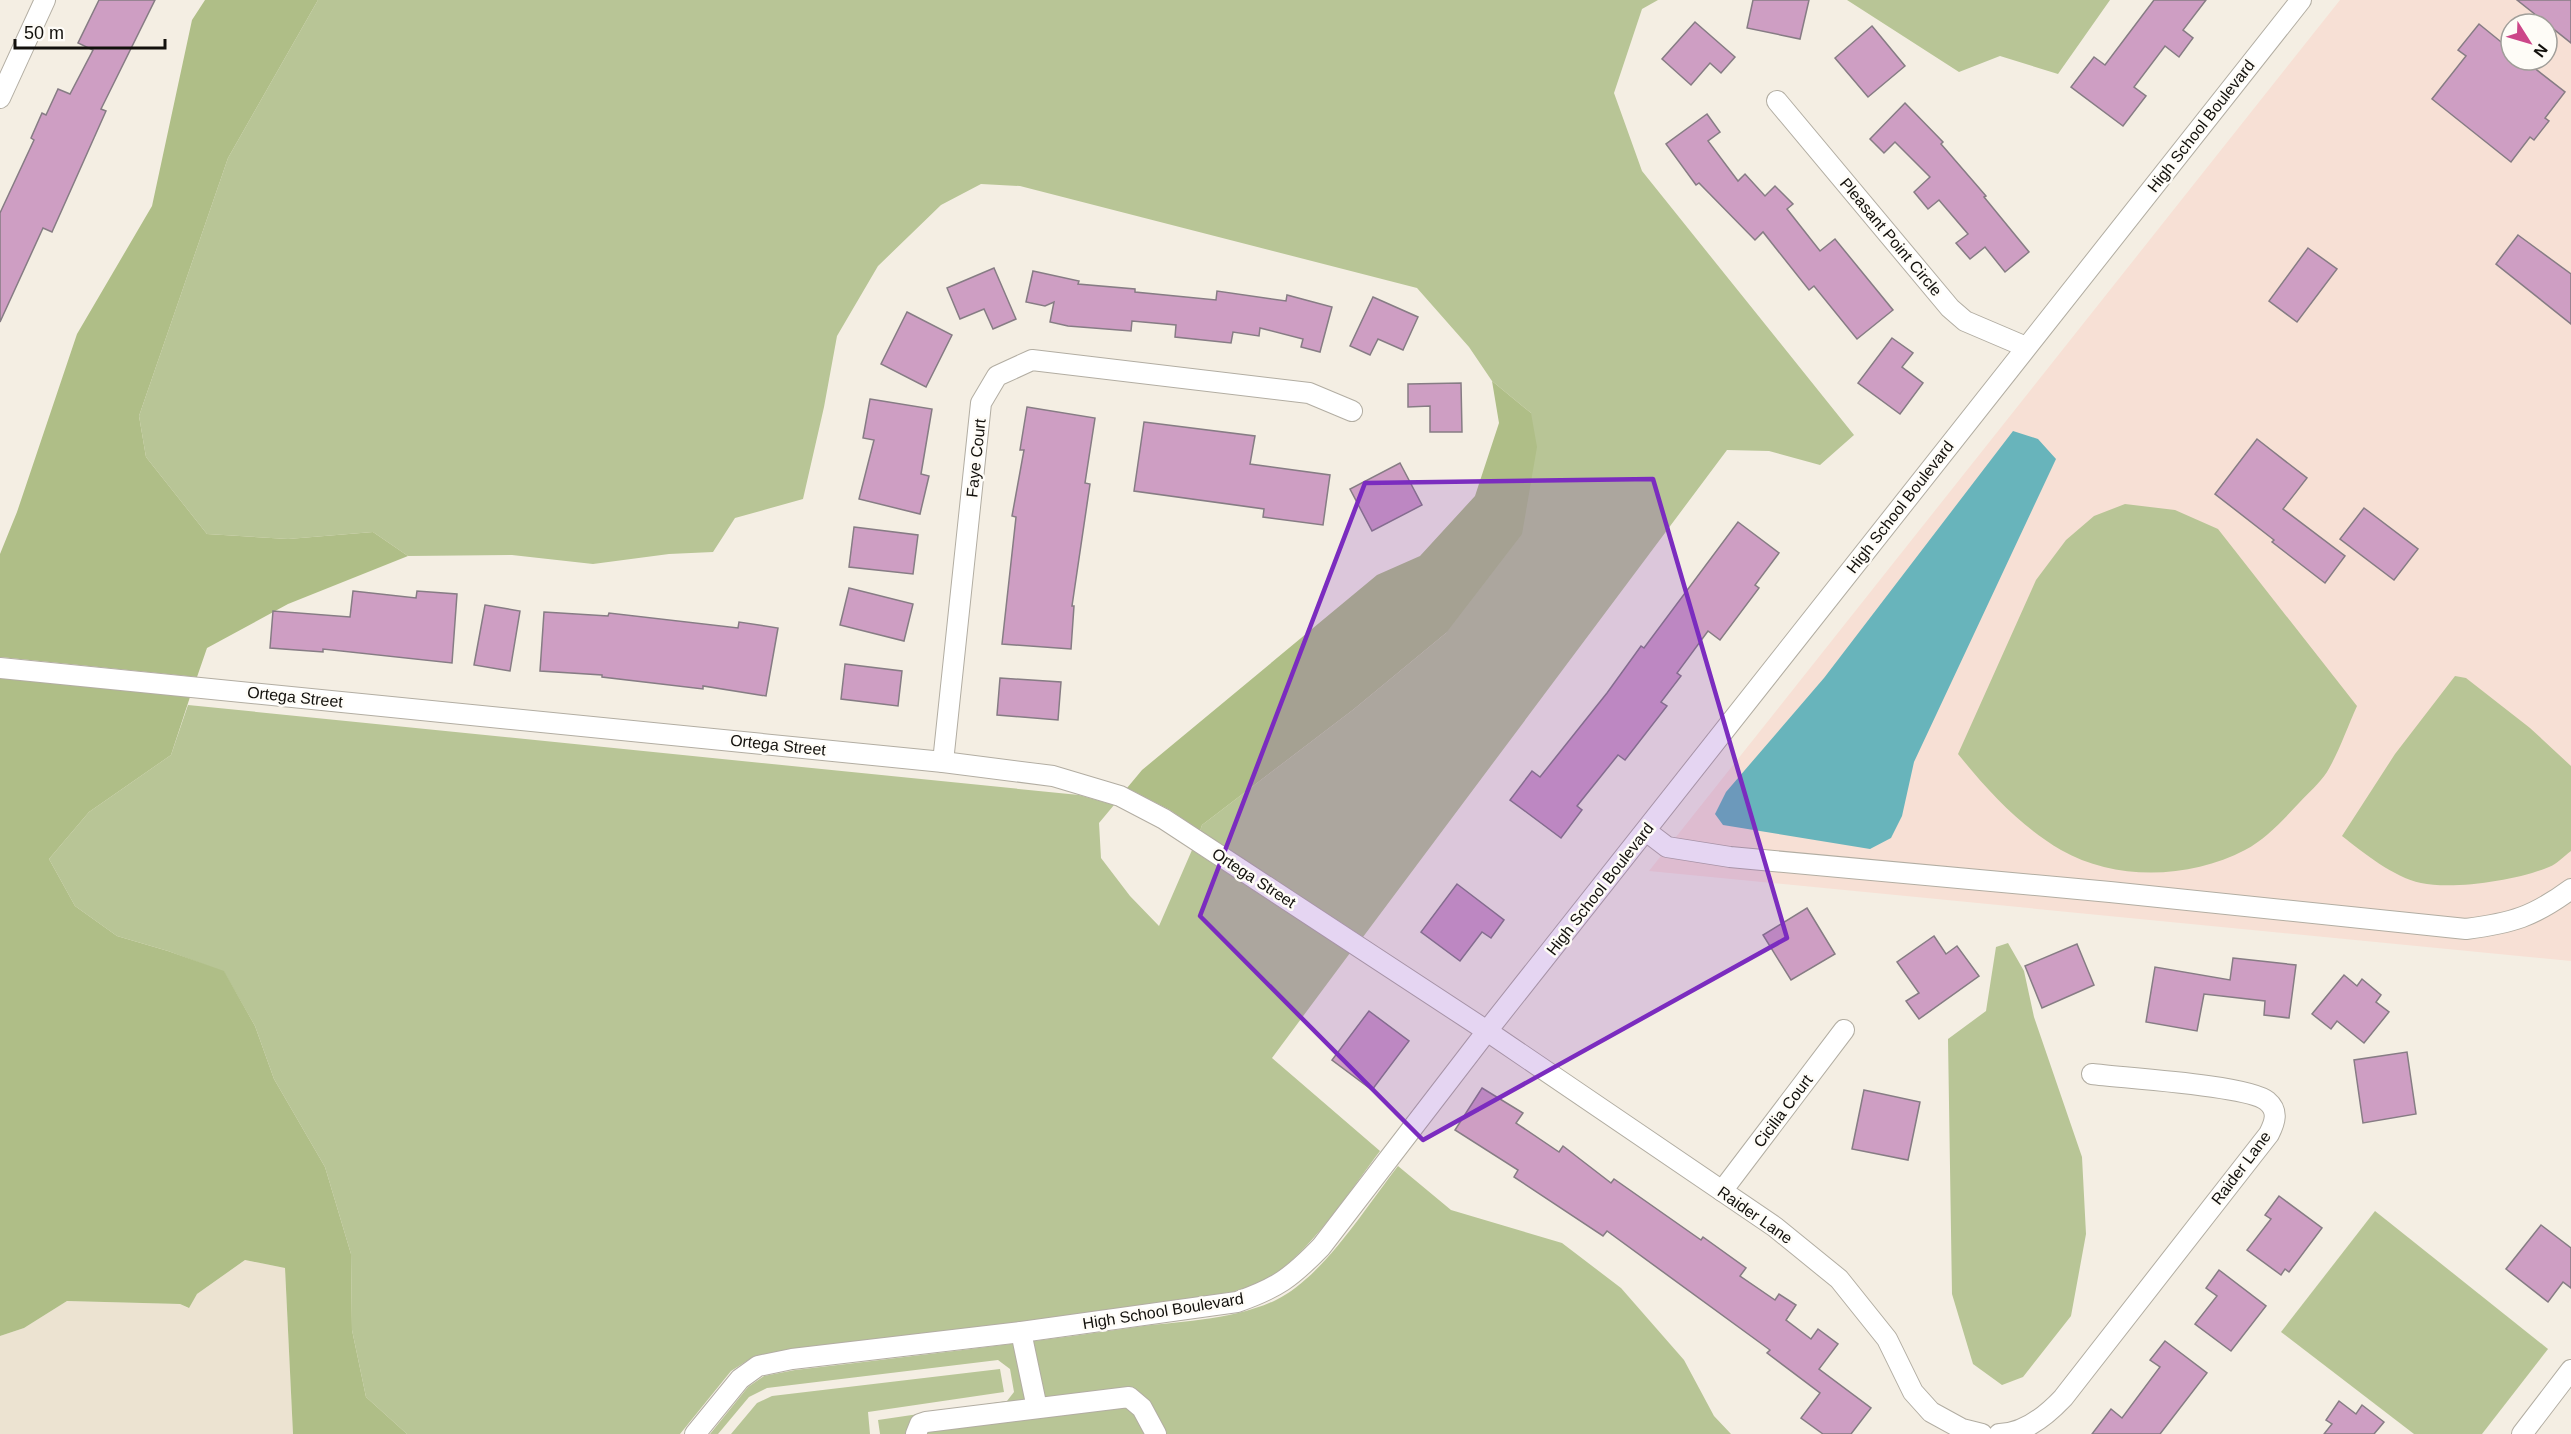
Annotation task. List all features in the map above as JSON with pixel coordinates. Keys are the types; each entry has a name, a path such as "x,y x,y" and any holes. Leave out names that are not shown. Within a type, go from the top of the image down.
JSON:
{"street":[{"path":"0,98 45,0"},
{"name":"High School Boulevard","path":"695,1434 740,1379 758,1366 792,1359 1021,1332 1237,1302 1270,1291 1298,1271 1321,1247 1487,1031 2301,0"},
{"name":"Pleasant Point Circle","path":"1777,100 1950,308 1965,321 2026,347"},
{"name":"Faye Court","path":"943,762 981,403 997,376 1032,360 1309,393 1352,411"},
{"name":"Ortega Street","path":"0,668 943,762 1053,776 1120,796 1164,819 1487,1031"},
{"path":"1646,831 1667,847 1730,857 2110,892 2447,928 2466,929 2503,924 2542,910 2571,889"},
{"name":"Cicilia Court","path":"1722,1191 1844,1030"},
{"name":"Raider Lane","path":"1487,1031 1775,1227 1839,1279 1887,1339 1913,1392 1931,1412 1962,1429 1982,1434"},
{"name":"Raider Lane","path":"1999,1434 2010,1434 2031,1424 2048,1414 2063,1398 2269,1134 2275,1121 2273,1109 2267,1101 2243,1091 2092,1074"},
{"path":"1021,1332 1037,1408"},
{"path":"2522,1434 2571,1370"},
{"path":"916,1434 920,1424 926,1422 1129,1397 1142,1408 1156,1434"}],"highlighted area":[{"path":"1653,479 1787,938 1423,1140 1200,916 1365,483"}],"shaded area":[{"path":"2340,0 2571,0 2571,961 1649,871"},
{"path":"245,1260 285,1268 293,1434 0,1434 0,1336 24,1328 67,1301 180,1304 188,1308 197,1294"}],"green space":[{"path":"205,0 318,0 228,158 139,416 146,457 207,534 288,539 373,532 408,556 288,604 207,648 197,677 0,657 0,554 17,512 77,334 152,206 192,20"},
{"path":"318,0 1658,0 1642,9 1614,93 1642,171 1854,435 1820,465 1769,451 1727,450 1363,937 1200,831 1202,825 1354,709 1446,633 1531,413 1492,381 1469,347 1417,288 1020,186 981,184 941,205 878,266 837,336 803,499 735,518 713,552 669,554 593,564 512,555 408,556 373,532 288,539 207,534 146,457 139,416 228,158"},
{"path":"1847,0 2110,0 2058,74 2000,56 1959,72"},
{"path":"1492,381 1531,413 1537,447 1522,534 1446,633 1354,709 1202,825 1200,831 1170,810 1127,788 1142,770 1377,575 1420,556 1475,496 1499,423"},
{"path":"2125,504 2175,510 2218,529 2357,706 2327,772 2274,829 2253,846 2224,860 2201,867 2177,871 2128,871 2082,860 2046,841 2018,819 1958,754 2036,580 2066,540 2094,516"},
{"path":"2455,676 2466,678 2530,728 2571,766 2571,851 2552,866 2504,880 2451,885 2421,883 2400,876 2369,857 2342,836 2395,754"},
{"path":"0,678 190,697 171,755 89,812 49,859 75,906 117,936 224,971 255,1026 274,1079 325,1167 351,1254 352,1330 366,1397 407,1434 293,1434 285,1268 245,1260 197,1294 189,1308 180,1304 67,1301 24,1328 0,1336"},
{"path":"188,705 1079,795 1114,805 1099,823 1101,858 1130,896 1159,926 1192,850 1350,953 1272,1058 1380,1151 1326,1223 1295,1258 1263,1281 1233,1292 1018,1322 789,1349 753,1357 731,1371 680,1434 407,1434 366,1397 352,1330 351,1254 325,1167 274,1079 255,1026 224,972 168,951 117,936 75,906 49,859 89,812 171,755"},
{"path":"2008,943 2024,971 2034,1017 2082,1157 2086,1234 2071,1316 2023,1377 2002,1385 1973,1364 1952,1294 1948,1039 1986,1011 1996,947"},
{"path":"1398,1166 1451,1210 1562,1243 1621,1288 1684,1360 1714,1416 1731,1434 880,1434 878,1420 1007,1401 1014,1392 1010,1369 998,1360 767,1388 749,1397 718,1434 710,1434 748,1387 764,1376 795,1370 1204,1319 1259,1307 1293,1289 1327,1258"},
{"path":"2375,1211 2548,1349 2482,1434 2414,1434 2281,1332"},
{"path":"1000,1369 1004,1392 868,1412 870,1434 731,1434 757,1403 772,1396"}],"water":[{"path":"2013,431 2038,439 2056,459 1914,762 1902,816 1891,838 1870,849 1723,825 1715,814 1726,792 1824,678"}],"building":[{"path":"99,0 155,0 101,109 106,111 52,232 43,228 0,322 0,213 34,140 31,138 42,113 46,115 58,89 70,94 93,50 78,43"},
{"path":"1753,0 1809,0 1800,39 1747,28"},
{"path":"2154,0 2206,0 2183,30 2193,38 2179,57 2165,46 2134,87 2146,96 2123,126 2071,87 2094,57 2105,65"},
{"path":"2517,0 2571,0 2571,43 2559,33 2559,12 2532,12"},
{"path":"1695,22 1735,57 1721,73 1710,63 1691,85 1662,59"},
{"path":"2479,24 2499,40 2499,72 2539,72 2565,92 2545,118 2549,121 2534,140 2530,137 2511,162 2432,99 2466,56 2458,50"},
{"path":"1872,26 1905,66 1868,97 1835,58"},
{"path":"1905,103 1943,142 1941,144 1986,196 1984,197 2029,252 2005,272 1985,247 1970,259 1956,243 1968,234 1939,200 1928,209 1914,192 1930,177 1895,142 1884,153 1870,139"},
{"path":"1707,114 1720,132 1708,141 1738,181 1745,174 1765,196 1775,186 1793,204 1787,209 1820,251 1835,239 1893,310 1857,339 1814,286 1809,290 1763,232 1755,240 1699,183 1696,185 1666,144"},
{"path":"2518,235 2571,274 2571,324 2496,264"},
{"path":"2308,248 2337,269 2297,322 2269,301"},
{"path":"994,268 1016,319 993,329 984,309 960,319 947,288"},
{"path":"1033,271 1079,281 1078,284 1135,289 1135,292 1216,300 1217,291 1286,301 1287,295 1332,307 1320,352 1301,347 1303,339 1260,328 1259,336 1233,332 1231,343 1175,337 1176,325 1132,321 1131,331 1068,326 1050,322 1054,302 1045,306 1026,302"},
{"path":"1373,297 1418,317 1403,350 1378,339 1370,355 1350,346"},
{"path":"907,312 952,335 926,387 881,364"},
{"path":"1892,338 1913,353 1902,367 1923,383 1900,414 1858,383"},
{"path":"1461,383 1462,432 1430,432 1430,406 1408,407 1408,384"},
{"path":"870,399 932,409 921,474 929,476 920,514 859,499 874,440 863,438"},
{"path":"1027,407 1095,418 1085,483 1090,484 1072,606 1074,606 1071,649 1002,644 1016,517 1012,516 1024,450 1020,450"},
{"path":"1144,422 1255,436 1250,464 1330,475 1323,525 1263,517 1264,509 1134,491"},
{"path":"2257,439 2307,478 2283,509 2345,556 2325,583 2215,494"},
{"path":"1400,463 1422,505 1372,531 1350,489"},
{"path":"2364,508 2418,549 2394,580 2340,539"},
{"path":"1738,522 1779,553 1755,585 1759,588 1720,640 1708,631 1677,673 1681,676 1661,702 1667,706 1625,760 1618,755 1577,806 1582,810 1561,838 1510,800 1532,771 1540,777 1641,646 1644,648"},
{"path":"854,527 918,535 913,574 849,567"},
{"path":"849,588 913,604 904,641 840,625"},
{"path":"353,591 416,598 417,591 457,594 452,663 323,649 323,652 270,648 273,611 350,617"},
{"path":"485,605 520,611 510,671 474,665"},
{"path":"544,612 608,616 609,613 738,628 739,622 778,628 766,696 703,686 703,689 602,677 602,675 540,671"},
{"path":"845,664 902,671 898,706 841,699"},
{"path":"1000,678 1061,682 1058,720 997,715"},
{"path":"1457,884 1504,920 1491,938 1482,932 1460,961 1421,932"},
{"path":"1807,908 1835,954 1791,980 1763,935"},
{"path":"1934,936 1946,954 1957,946 1979,976 1919,1019 1906,1001 1919,993 1897,962"},
{"path":"2077,944 2094,985 2042,1008 2025,966"},
{"path":"2233,958 2296,965 2289,1018 2264,1015 2265,1001 2204,994 2197,1031 2146,1022 2155,967 2230,980"},
{"path":"2344,975 2357,986 2362,979 2381,995 2376,1002 2389,1012 2364,1043 2337,1021 2331,1029 2312,1014"},
{"path":"1369,1011 1409,1041 1372,1090 1332,1060"},
{"path":"2407,1052 2416,1114 2363,1123 2354,1060"},
{"path":"1482,1088 1523,1113 1516,1123 1559,1152 1563,1146 1611,1183 1614,1179 1701,1240 1703,1237 1746,1268 1740,1276 1775,1300 1779,1294 1796,1305 1786,1320 1811,1339 1818,1329 1838,1344 1819,1369 1871,1408 1851,1434 1823,1434 1801,1418 1820,1393 1767,1353 1770,1350 1607,1231 1603,1236 1514,1177 1518,1170 1455,1130"},
{"path":"1864,1090 1920,1102 1908,1160 1852,1149"},
{"path":"2279,1196 2322,1228 2289,1272 2285,1269 2281,1275 2247,1250 2271,1219 2265,1215"},
{"path":"2541,1225 2571,1248 2571,1288 2563,1282 2548,1302 2506,1269"},
{"path":"2219,1270 2266,1306 2231,1351 2195,1324 2217,1296 2206,1288"},
{"path":"2165,1341 2207,1373 2160,1434 2092,1434 2111,1409 2122,1418 2160,1367 2150,1360"},
{"path":"2339,1401 2356,1414 2362,1405 2384,1422 2374,1434 2324,1434 2332,1424 2326,1420"}]}
